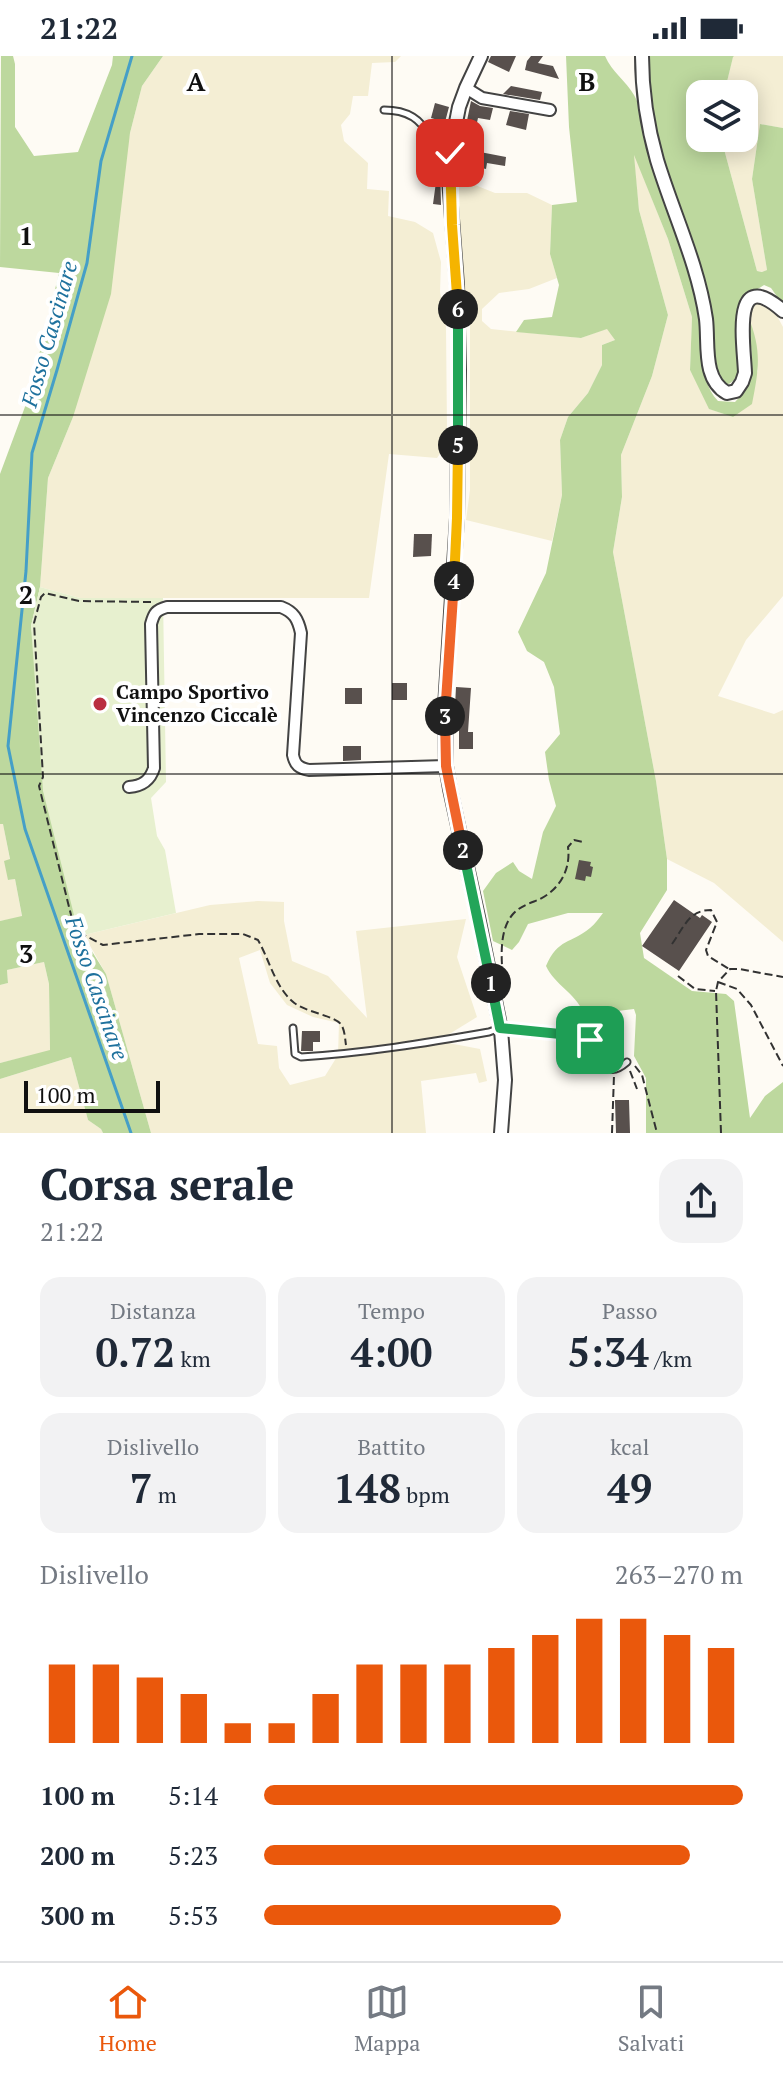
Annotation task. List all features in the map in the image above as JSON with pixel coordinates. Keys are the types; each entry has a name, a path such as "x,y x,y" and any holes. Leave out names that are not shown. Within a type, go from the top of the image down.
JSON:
{"street":[{"path":"481,56 466,88 450,153 459,370 457,518 445,707 446,766 500,1028 505,1080 501,1133"},
{"path":"642,56 645,109 657,160 699,282 710,370 720,389 727,393 736,391 745,373 742,315 746,304 759,296 769,299 783,311"},
{"path":"466,88 482,98 550,110"},
{"path":"129,787 147,781 154,768 151,624 154,614 167,607 281,607 291,611 301,633 293,755 295,763 301,768 446,766"}],"lane":[{"path":"384,110 399,110 413,117 425,126 429,137 435,139 454,128"},
{"path":"293,1028 295,1054 301,1057 412,1045 500,1028 580,1036 596,1047 602,1063 615,1069 627,1062"}],"path":[{"path":"167,607 158,602 79,601 45,593 39,603 34,623 43,777 39,786 74,927 103,945 199,934 243,934 258,940 279,984 292,1001 307,1011 336,1019 342,1026 349,1054"},
{"path":"505,992 502,949 511,915 555,890 566,872 568,847 574,840 583,842"},
{"path":"672,944 693,914 711,910 717,922 706,950 708,956 730,969 783,977"},
{"path":"721,1133 716,991 718,982 730,969"},
{"path":"678,976 695,989 716,991"},
{"path":"718,982 737,989 751,1005 783,1066"},
{"path":"627,1062 637,1089"},
{"path":"627,1062 642,1075 657,1133"},
{"path":"612,1133 615,1069"}],"shaded area":[{"path":"163,56 401,56 395,62 372,63 368,96 353,96 350,114 341,125 344,141 368,163 367,189 389,191 388,216 415,222 433,233 441,262 440,292 446,327 447,430 444,448 437,458 389,454 369,598 80,598 40,587 48,478 73,417 142,86"},
{"path":"733,56 783,56 783,128 760,124 758,138 758,80 727,80"},
{"path":"633,151 668,239 692,317 690,370 710,409 733,417 758,371 748,316 752,304 770,308 783,327 783,596 746,640 718,696 774,714 783,710 783,942 714,883 667,859 656,781 613,552 622,497 621,455 652,376 668,315 639,210"},
{"path":"725,152 756,152 752,179 767,270 757,271"},
{"path":"455,171 475,185 495,193 527,193 552,205 550,254 557,278 529,289 499,293 482,309 482,321 491,329 581,338 608,328 615,340 602,345 602,365 588,393 568,417 560,440 562,495 552,541 466,520 470,490 470,326 465,316"},
{"path":"3,823 10,860 8,880 15,879 22,917 0,921 0,824"},
{"path":"284,902 284,921 292,961 328,976 367,1018 356,931 466,919 457,957 477,1017 438,1041 480,1049 487,1081 479,1083 476,1073 421,1081 426,1133 151,1133 106,974 84,935 210,905","holes":["260,950 270,983 287,1005 313,1017 339,1023 338,1055 325,1076 290,1085 279,1068 277,1046 258,1044 239,958"]},
{"path":"44,962 49,984 50,1051 0,1063 0,985 8,983 7,970"},
{"path":"71,1057 88,1120 103,1133 0,1133 0,1079"}],"green space":[{"path":"1,56 13,56 15,127 34,156 78,152 113,56 163,56 142,86 130,133 111,294 73,417 48,478 40,587 31,626 77,927 106,974 151,1133 103,1133 88,1120 71,1057 0,1079 0,1063 50,1050 49,984 44,962 7,970 8,983 0,985 0,921 22,916 15,879 8,880 4,861 10,859 3,824 0,824 0,474 29,396 59,273 0,267"},
{"path":"566,56 605,56 638,102 650,161 695,295 706,379 718,401 735,402 748,384 752,362 748,316 756,339 758,370 752,404 733,417 709,409 690,370 692,317 668,239 634,155 639,210 668,315 652,376 621,455 622,497 613,552 656,781 667,859 667,890 640,933 644,958 692,991 726,994 734,1001 750,1118 765,1096 783,1082 783,1133 646,1133 646,1078 634,1056 634,1009 593,1014 583,1012 546,966 555,950 590,928 603,913 568,913 528,924 512,950 493,941 483,891 496,873 513,862 519,871 532,879 543,832 556,806 545,752 560,734 554,687 544,662 527,651 518,632 546,573 562,495 560,440 568,417 588,393 602,365 602,345 615,340 607,329 581,338 516,332 524,320 552,317 559,285 550,254 552,205 577,202"},
{"path":"649,56 734,56 727,80 686,80 686,152 725,152 757,271 762,272 767,270 752,179 760,124 783,128 783,305 771,288 764,285 742,302 737,315 740,361 735,379 727,385 720,382 716,375 706,283 660,144 650,86"},
{"name":"Campo Sportivo Vincenzo Ciccalè","path":"40,587 80,598 163,598 166,782 151,798 157,836 165,850 176,913 84,935 77,927 43,791 31,626"}],"building":[{"path":"491,56 516,56 509,72 488,62"},
{"path":"531,56 543,56 538,63 553,66 559,79 525,70"},
{"path":"511,86 542,92 540,100 503,94"},
{"path":"471,101 493,108 490,120 478,118 472,144 481,146 480,152 506,157 505,166 487,163 486,169 459,160"},
{"path":"435,103 449,107 445,122 431,118"},
{"path":"510,111 529,114 526,130 506,125"},
{"path":"425,143 439,144 438,160 424,159"},
{"path":"440,167 441,205 433,204 434,170"},
{"path":"414,534 432,534 431,556 413,557"},
{"path":"392,683 407,683 407,700 392,700"},
{"path":"456,687 471,688 468,732 473,732 473,749 459,749 459,727 454,726"},
{"path":"345,688 362,688 362,704 345,704"},
{"path":"343,746 361,746 361,760 343,761"},
{"path":"579,860 591,862 590,866 593,867 591,877 586,876 585,881 575,879"},
{"path":"674,900 700,918 702,915 712,922 679,971 642,946"},
{"path":"616,1015 618,1026 598,1030 596,1019"},
{"path":"302,1031 320,1031 320,1042 313,1042 313,1051 301,1051"},
{"path":"609,1038 621,1039 618,1060 607,1058"},
{"path":"615,1100 629,1100 630,1133 616,1133"}],"waterway":[{"name":"Fosso Cascinare","path":"131,1133 25,829 8,746 26,571 32,453 87,263 101,161 132,56"}],"place":[{"name":"Campo Sportivo Vincenzo Ciccalè","path":"100,704"}],"route":[{"path":"450,153 459,370 457,518 445,707 446,766 500,1028 580,1036 590,1040"}]}
